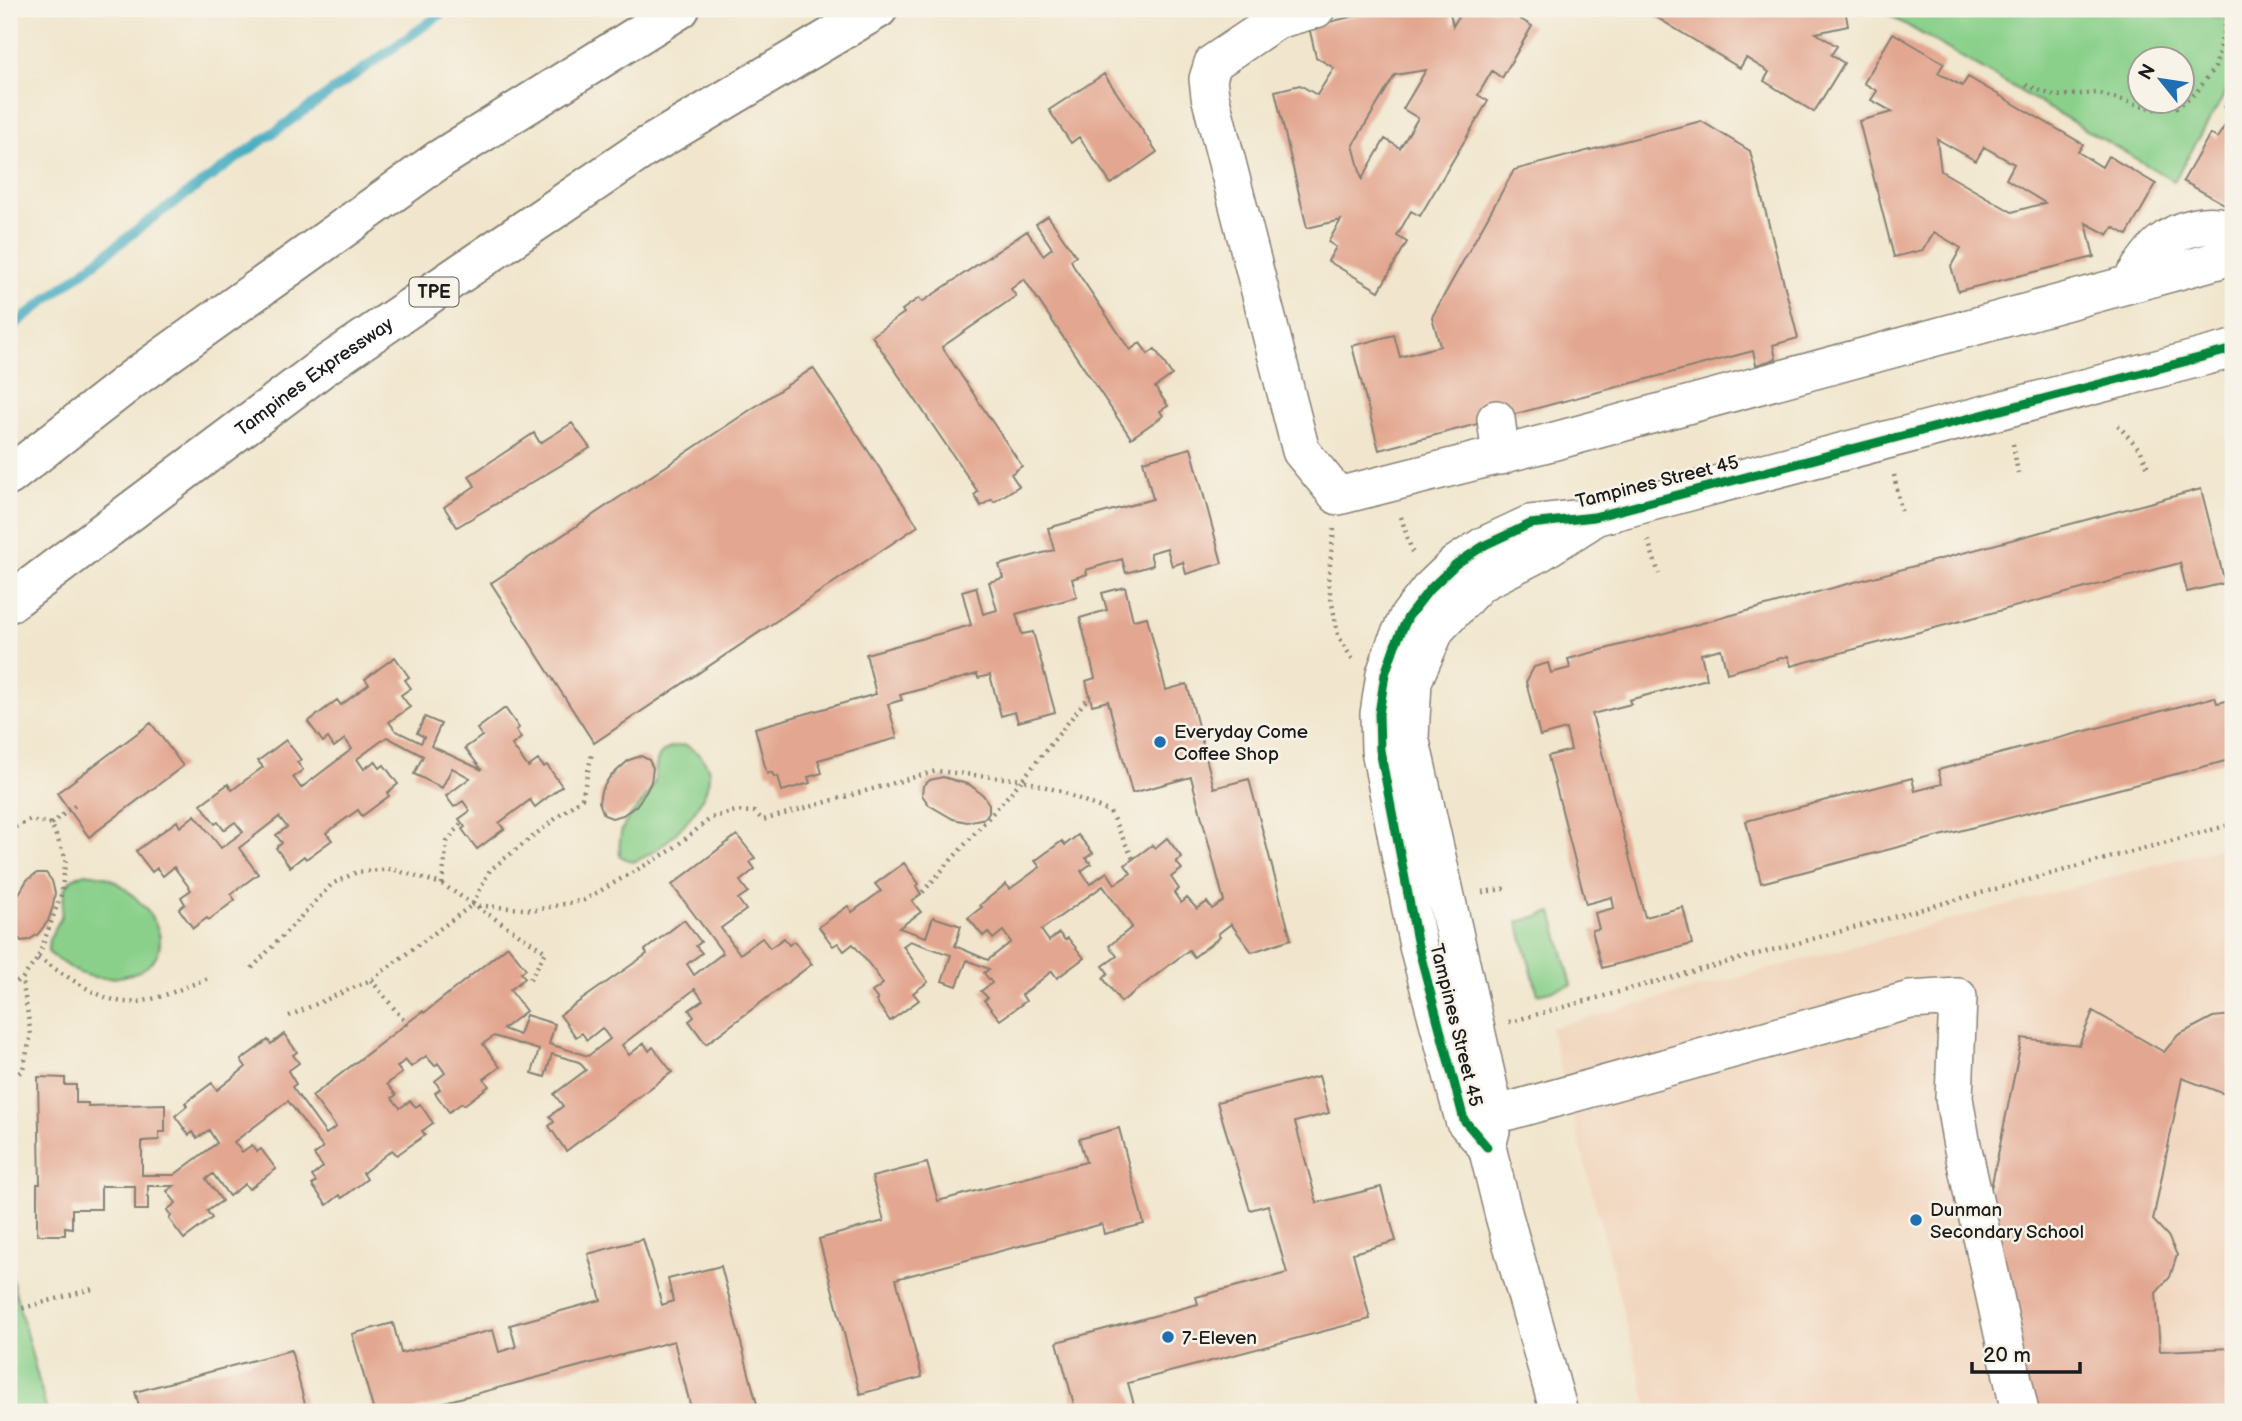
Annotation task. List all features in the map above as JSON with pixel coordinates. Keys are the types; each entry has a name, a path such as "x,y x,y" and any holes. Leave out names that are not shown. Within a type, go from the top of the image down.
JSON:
{"highway":[{"path":"9,476 134,378 440,159 680,9"},
{"name":"Tampines Expressway","path":"9,603 323,367 643,149 878,9"}],"street":[{"path":"1316,9 1278,20 1267,27 1213,63 1208,79 1210,96 1301,451 1338,496 1501,456 2233,256"},
{"path":"2129,284 2160,244 2179,233 2203,224 2233,230"},
{"name":"Tampines Street 45","path":"1559,1412 1507,1229 1482,1128 1418,946 1380,750 1379,714 1385,674 1408,617 1429,590 1456,564 1485,545 1530,524 1594,517 2233,349"},
{"path":"1496,419 1501,456"},
{"path":"1482,1128 1910,1000 1958,997 1954,1098 2020,1412"}],"path":[{"path":"2026,85 2054,96 2097,93 2155,109 2177,107 2196,93 2215,67 2229,9"},
{"path":"2118,425 2141,451 2148,470"},
{"path":"1338,496 1328,582 1338,635 1355,665"},
{"path":"1397,505 1413,554"},
{"path":"1649,544 1658,574"},
{"path":"921,894 1023,780 1090,695"},
{"path":"289,1016 371,980 472,905 489,870 582,798 592,753"},
{"path":"472,905 535,910 584,900 670,851 711,818 734,811 754,812 763,820 936,771 1023,780 1063,792 1110,812 1133,859"},
{"path":"9,830 30,820 51,824 78,803"},
{"path":"442,884 447,842 462,822"},
{"path":"9,985 22,979 38,958 61,895 66,859 51,824"},
{"path":"1505,1023 2233,824"},
{"path":"252,968 332,884 357,872 391,869 442,884 546,951 530,979"},
{"path":"1499,889 1508,888"},
{"path":"38,958 103,996 126,1003 154,998 209,978"},
{"path":"9,1083 23,1069 31,1035 22,979"},
{"path":"371,980 410,1028"},
{"path":"9,1312 92,1289"}],"shaded area":[{"name":"Dunman Secondary School","path":"2233,844 2233,1412 1649,1412 1550,1028"}],"green space":[{"path":"1879,9 2201,9 2218,18 2224,9 2233,9 2233,80 2174,181"},
{"path":"686,745 707,765 707,787 701,800 681,827 656,850 632,862 620,856 621,832 653,785 659,758 670,748"},
{"path":"85,873 101,875 115,882 145,908 158,930 160,941 158,952 146,967 126,976 94,977 75,971 48,952 49,939 61,918 65,888 72,879"},
{"path":"1552,912 1572,985 1538,994 1518,922"},
{"path":"9,1268 47,1412 9,1412"}],"building":[{"path":"1383,9 1449,9 1453,26 1463,9 1503,9 1532,26 1502,78 1492,71 1478,95 1488,101 1420,216 1411,211 1397,236 1407,242 1379,291 1328,261 1336,247 1328,242 1341,220 1307,228 1275,91 1300,85 1317,95 1334,68 1316,57 1309,27","holes":["1426,70 1403,109 1418,118 1400,148 1385,139 1362,179 1353,145 1395,75"]},
{"path":"1643,9 1845,9 1848,26 1816,33 1837,46 1831,55 1844,63 1814,112 1764,81 1769,72 1746,58 1740,68"},
{"path":"1893,33 1944,63 1938,73 1962,86 1968,77 2083,144 2078,152 2102,167 2108,156 2156,184 2127,235 2113,227 2108,235 2086,223 2094,257 1958,291 1951,266 1961,248 1934,232 1923,250 1894,257 1859,121 1893,112 1871,100 1877,91 1864,83","holes":["1937,139 1976,161 1984,147 2014,164 2006,179 2045,203 2012,212 1941,171"]},
{"path":"1104,74 1157,152 1111,184 1079,137 1071,143 1049,110"},
{"path":"2233,93 2233,113 2224,108"},
{"path":"2233,113 2233,197 2228,206 2183,181 2210,134 2217,138"},
{"path":"1701,121 1750,151 1798,338 1773,345 1776,359 1756,365 1753,351 1379,450 1352,346 1394,335 1400,357 1440,346 1432,317 1514,170"},
{"path":"1048,216 1076,256 1071,260 1074,267 1130,350 1140,343 1148,354 1155,349 1172,375 1155,387 1168,406 1160,411 1163,416 1131,438 1024,279 1011,289 1016,296 942,347 1022,466 1011,474 1019,486 994,502 992,499 981,506 974,495 978,492 872,336 904,313 902,310 919,298 922,302 1027,231 1043,255 1052,248 1036,224"},
{"path":"813,368 918,526 594,743 491,583"},
{"path":"572,423 590,448 457,527 444,507 475,486 469,476 534,433 540,443"},
{"path":"1191,448 1222,563 1186,574 1183,562 1172,566 1167,548 1150,553 1153,565 1126,573 1122,559 1086,570 1087,574 1072,579 1077,597 1016,614 1022,634 1033,632 1055,712 1018,722 1015,712 1001,716 990,675 978,678 977,674 900,695 902,700 888,704 897,738 818,760 822,773 808,777 810,783 782,791 778,776 774,777 772,772 767,774 755,728 876,694 866,654 971,625 962,591 976,587 983,614 997,610 989,582 1003,578 999,565 1054,550 1048,528 1153,499 1143,461"},
{"path":"2201,489 2225,583 2187,592 2180,563 1791,666 1788,656 1727,673 1721,649 1701,654 1707,679 1629,700 1631,704 1592,714 1645,917 1683,907 1692,944 1602,968 1592,930 1599,929 1595,913 1614,908 1612,897 1586,904 1548,756 1571,750 1566,729 1540,736 1526,682 1534,667 1548,663 1551,673 1570,668 1568,659"},
{"path":"1125,587 1133,620 1147,617 1166,690 1187,684 1214,788 1249,779 1291,939 1252,952 1231,924 1218,934 1220,937 1194,957 1189,950 1121,1002 1103,978 1108,973 1103,966 1117,956 1109,946 1132,927 1103,886 1041,930 1049,941 1059,933 1065,940 1068,938 1084,958 1057,978 1052,971 1022,995 1026,1001 1000,1020 984,1000 988,998 981,991 992,983 984,973 989,969 967,960 957,986 942,981 951,955 910,941 903,946 928,982 913,993 919,1000 890,1021 872,992 883,984 876,973 853,944 844,951 838,943 833,946 819,927 848,906 852,912 881,891 875,884 904,863 919,884 916,886 921,894 912,901 921,912 899,928 926,937 933,917 961,926 955,946 988,960 1011,942 1003,931 993,939 988,932 983,936 968,918 1006,884 1010,889 1040,867 1035,861 1062,841 1065,845 1078,835 1093,853 1086,858 1091,864 1081,871 1090,884 1107,872 1115,884 1131,873 1125,865 1152,845 1155,848 1167,838 1182,858 1176,862 1182,869 1171,877 1179,889 1174,893 1181,903 1187,898 1197,909 1207,902 1212,909 1224,901 1191,777 1132,793 1108,701 1092,705 1086,681 1095,678 1080,618 1107,610 1102,593"},
{"path":"395,657 409,677 405,680 411,688 401,695 410,707 389,722 396,731 421,743 424,737 417,733 425,717 441,724 431,746 482,770 465,748 482,736 477,729 505,708 519,728 516,730 521,738 512,745 528,767 538,760 544,767 547,765 562,786 535,807 530,800 499,823 504,829 477,849 462,829 465,827 459,819 470,811 463,801 454,807 446,796 470,778 452,768 442,788 414,774 423,756 387,737 357,759 364,769 375,761 380,768 384,765 398,784 387,793 389,796 362,816 358,810 326,833 332,840 290,867 276,848 282,843 276,835 287,827 279,817 239,848 258,874 231,894 235,900 209,920 207,918 193,928 179,909 185,904 181,897 191,890 174,867 163,876 157,868 152,872 136,851 177,821 180,827 195,815 221,848 243,832 235,822 224,830 218,822 215,824 201,804 228,784 232,790 263,767 258,761 286,740 301,760 297,762 303,770 293,777 301,788 352,749 345,739 334,747 328,738 323,742 308,722 337,700 341,705 369,684 365,679"},
{"path":"2233,691 2233,759 1761,883 1746,821 1912,778 1915,791 1942,784 1938,770 2215,697 2217,703 2231,700 2228,693"},
{"path":"151,723 183,766 89,837 57,793"},
{"path":"641,756 649,760 653,768 646,792 636,806 623,815 612,818 604,815 599,802 601,791 609,778 629,760"},
{"path":"943,777 970,785 983,795 989,804 989,812 985,818 967,822 953,819 929,805 922,795 923,786 930,780"},
{"path":"737,835 755,858 750,862 755,869 740,881 748,892 738,899 746,910 721,928 740,954 762,938 770,948 784,938 789,945 794,941 812,964 706,1044 689,1021 694,1017 689,1010 703,1000 695,989 622,1045 629,1055 644,1043 649,1051 653,1047 672,1072 566,1151 549,1126 554,1122 550,1116 563,1106 554,1094 586,1070 579,1062 552,1054 545,1077 532,1073 539,1050 494,1036 483,1044 500,1067 484,1079 489,1086 464,1105 462,1103 449,1112 435,1093 440,1089 435,1081 445,1073 438,1063 435,1066 426,1056 411,1067 405,1060 397,1067 402,1073 387,1084 396,1095 392,1098 400,1108 410,1101 416,1107 420,1104 433,1123 422,1131 425,1135 397,1155 392,1150 363,1173 367,1179 342,1198 340,1195 327,1205 312,1185 316,1182 312,1176 323,1167 314,1155 323,1148 288,1101 234,1142 242,1152 252,1145 257,1152 261,1149 276,1169 249,1189 245,1184 229,1196 213,1174 206,1179 222,1201 207,1211 212,1218 184,1239 169,1219 171,1216 167,1210 176,1203 167,1191 174,1186 148,1186 148,1210 135,1210 135,1186 101,1186 101,1209 72,1209 72,1228 65,1227 65,1235 37,1235 37,1184 40,1184 38,1077 65,1078 65,1085 76,1085 76,1103 88,1103 88,1106 165,1104 165,1132 159,1132 159,1140 142,1141 142,1175 174,1175 217,1143 209,1130 197,1138 193,1132 189,1135 175,1116 187,1106 185,1103 212,1083 217,1090 246,1067 241,1060 268,1040 271,1044 284,1034 297,1052 293,1055 299,1063 288,1071 296,1084 292,1087 326,1134 336,1127 312,1096 423,1011 424,1013 508,946 526,969 521,973 525,978 510,990 526,1011 503,1029 519,1035 526,1015 555,1024 549,1044 588,1056 610,1039 602,1028 587,1040 582,1033 576,1037 560,1015 647,954 645,950 684,920 701,942 696,946 702,953 687,964 694,975 723,953 672,885"},
{"path":"37,873 46,873 52,881 55,893 53,906 48,921 38,934 29,940 21,941 12,930 13,904 27,880"},
{"path":"2093,1011 2164,1052 2178,1035 2213,1017 2233,1015 2233,1097 2182,1078 2153,1220 2168,1236 2177,1255 2170,1277 2156,1293 2160,1351 2233,1348 2233,1412 2020,1412 1977,1256 2022,1038 2079,1045"},
{"path":"1319,1076 1329,1113 1295,1122 1317,1203 1381,1187 1396,1241 1353,1253 1370,1319 1128,1383 1136,1412 1076,1412 1057,1342 1198,1304 1196,1297 1287,1273 1268,1205 1250,1210 1217,1102"},
{"path":"1119,1128 1144,1224 1104,1234 1102,1224 896,1279 922,1377 860,1394 819,1239 884,1221 872,1177 927,1163 938,1201 1086,1162 1079,1139"},
{"path":"643,1239 662,1305 673,1301 668,1279 721,1266 759,1412 692,1412 674,1341 415,1410 416,1412 374,1412 352,1334 393,1323 401,1353 493,1330 499,1352 516,1347 510,1325 601,1300 588,1254"},
{"path":"291,1350 307,1412 141,1412 135,1392"}],"waterway":[{"path":"9,329 150,220 448,9"}],"cycle path":[{"path":"1487,1147 1464,1120 1418,946 1380,750 1379,714 1385,674 1408,617 1429,590 1456,564 1485,545 1530,524 1594,517 2233,349"}],"place":[{"name":"Everyday Come Coffee Shop","path":"1160,742"},
{"name":"Dunman Secondary School","path":"1916,1220"},
{"name":"7-Eleven","path":"1168,1337"}]}
